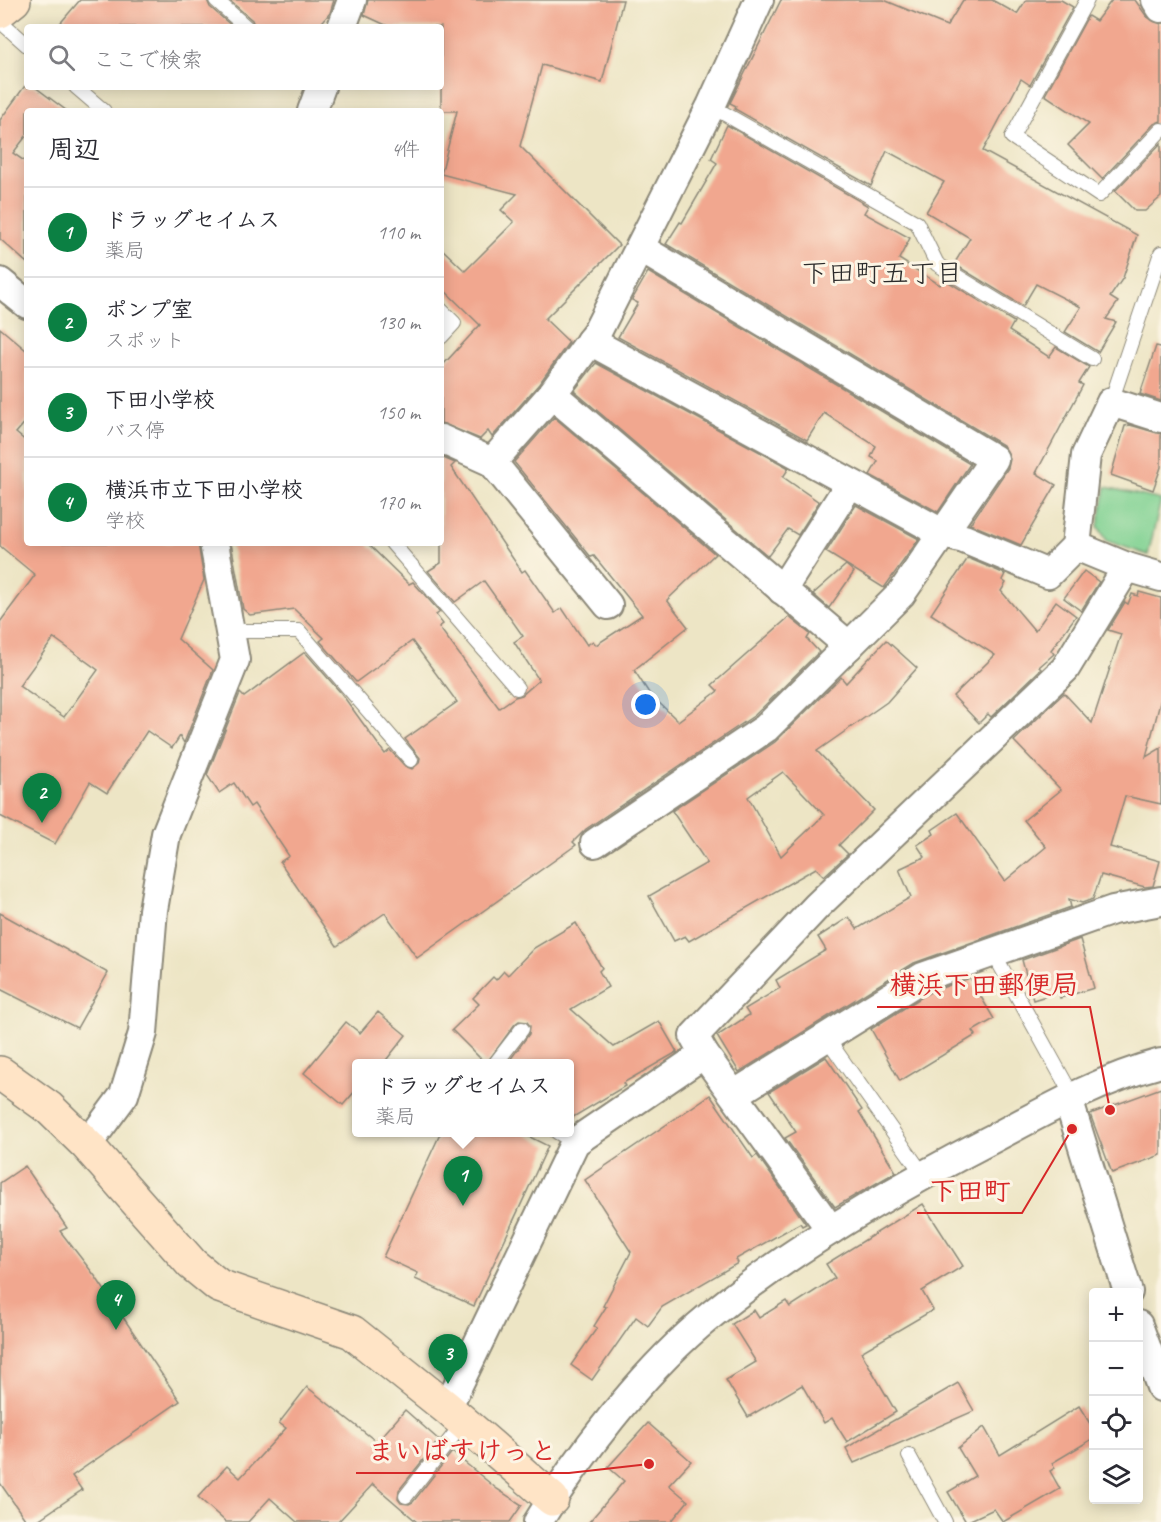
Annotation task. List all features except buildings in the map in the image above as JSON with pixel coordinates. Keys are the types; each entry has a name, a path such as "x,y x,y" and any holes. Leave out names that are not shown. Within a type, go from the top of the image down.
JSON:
{"street":[{"path":"0,11 14,0"},
{"path":"343,24 352,0"},
{"path":"492,462 552,394 590,341 640,248 711,106 759,0"},
{"path":"1156,0 1161,8"},
{"path":"595,843 766,728 901,594 994,459 640,248"},
{"path":"0,282 24,302"},
{"path":"590,341 944,534 964,539 1048,574 1076,546 1086,455 1111,402 1161,418"},
{"path":"552,394 849,646"},
{"path":"444,441 492,462 608,605"},
{"path":"782,590 849,484"},
{"path":"87,1145 124,1095 143,1033 153,910 166,834 235,660 215,546"},
{"path":"1076,546 1127,567 1161,577"},
{"path":"831,1230 704,1054 694,1035 817,906 1065,669 1127,567"},
{"path":"735,1094 923,977 1113,910 1161,901"},
{"path":"574,1132 704,1054"},
{"path":"0,1073 49,1108 87,1145 192,1264 219,1286 352,1332 455,1415 545,1510 640,1382 699,1326 831,1230 924,1176 1070,1098 1161,1063"},
{"path":"1070,1098 1127,1288"},
{"path":"455,1415 566,1137"},
{"path":"1143,1338 1161,1387"}],"lane":[{"path":"216,0 243,24"},
{"path":"1087,0 1012,137 1099,195 1161,130"},
{"path":"0,21 24,42"},
{"path":"80,90 100,108"},
{"path":"711,106 917,223 937,264 1092,359"},
{"path":"1111,402 1161,253"},
{"path":"444,313 454,323 444,334"},
{"path":"395,546 517,688"},
{"path":"230,631 300,631 411,760"},
{"path":"993,952 1070,1098"},
{"path":"499,1059 522,1029"},
{"path":"826,1037 924,1176"},
{"path":"406,1496 455,1415"},
{"path":"909,1456 945,1522"}],"green space":[{"path":"1106,487 1161,500 1148,555 1107,541 1098,526"}],"place":[{"name":"ポンプ室","path":"42,823"},
{"name":"横浜下田郵便局","path":"1110,1110"},
{"name":"下田町","path":"1072,1129"},
{"name":"ドラッグセイムス","path":"463,1206"},
{"name":"横浜市立下田小学校","path":"116,1330"},
{"name":"下田小学校","path":"448,1384"},
{"name":"まいばすけっと","path":"649,1464"}],"district":[{"name":"下田町五丁目","path":"882,273"}]}
